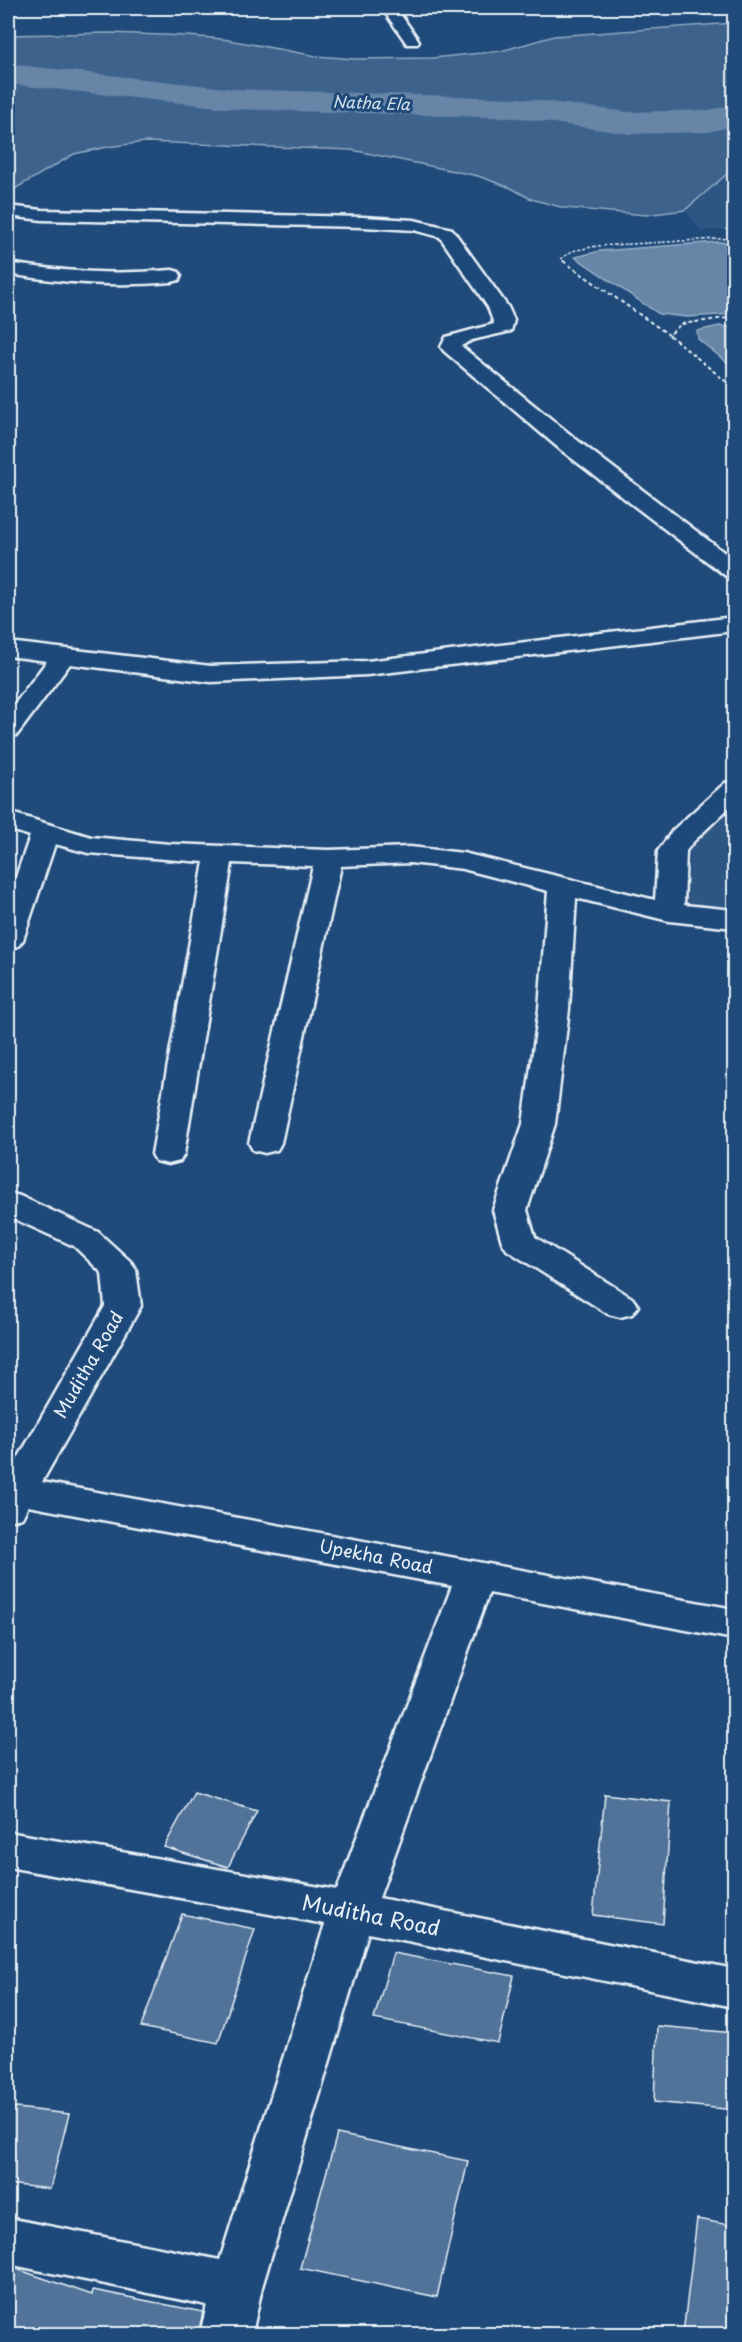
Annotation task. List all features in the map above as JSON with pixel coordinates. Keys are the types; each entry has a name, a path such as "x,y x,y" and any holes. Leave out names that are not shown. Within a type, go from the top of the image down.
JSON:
{"street":[{"path":"389,8 412,41"},
{"path":"8,211 42,215 363,222 414,225 446,233 498,307 504,320 504,327 461,337 453,341 451,347 569,445 735,571"},
{"path":"8,269 72,278 124,280 172,276"},
{"path":"8,649 211,674 367,668 735,624"},
{"path":"8,730 63,657"},
{"path":"669,912 672,851 683,836 735,789"},
{"path":"8,820 88,845 170,852 329,858 421,856 463,861 669,912 735,919"},
{"path":"8,940 45,833"},
{"path":"168,1154 219,854"},
{"path":"265,1143 329,858"},
{"path":"563,886 554,1009 539,1124 510,1210 519,1242 620,1306"},
{"name":"Muditha Road","path":"8,1203 86,1239 119,1270 123,1305 18,1478"},
{"name":"Upekha Road","path":"18,1478 475,1576 735,1624"},
{"path":"226,2334 237,2287 352,1911 475,1576"},
{"name":"Muditha Road","path":"8,1849 352,1911 735,1988"},
{"path":"8,2241 237,2287"}],"path":[{"path":"735,238 597,246 572,251 561,259 669,335 735,388"},
{"path":"669,335 681,324 735,317"}],"shaded area":[{"path":"734,23 734,171 727,174 685,210 646,215 564,208 531,199 511,188 478,176 352,150 145,142 74,154 8,193 8,35 110,33 188,36 223,39 316,56 355,59 432,58 501,51 554,36"},
{"path":"734,159 734,229 701,231 666,182"},
{"path":"718,242 734,243 734,314 687,317 659,314 575,257 600,251"},
{"path":"719,326 734,327 734,368 698,339 697,331"},
{"path":"734,807 734,917 685,911 692,839"}],"building":[{"path":"194,1792 257,1811 228,1867 164,1847"},
{"path":"605,1794 671,1802 663,1924 593,1915"},
{"path":"182,1914 255,1929 218,2043 141,2027"},
{"path":"393,1953 514,1976 498,2043 374,2019"},
{"path":"657,2026 735,2033 735,2110 654,2102"},
{"path":"8,2107 69,2114 50,2189 8,2184"},
{"path":"337,2134 468,2161 437,2297 300,2268"},
{"path":"697,2219 735,2226 735,2334 683,2334"},
{"path":"8,2266 92,2295 93,2290 203,2312 198,2334 8,2334"}],"waterway":[{"name":"Natha Ela","path":"8,74 235,99 519,108 629,123 708,121 734,116"}]}
